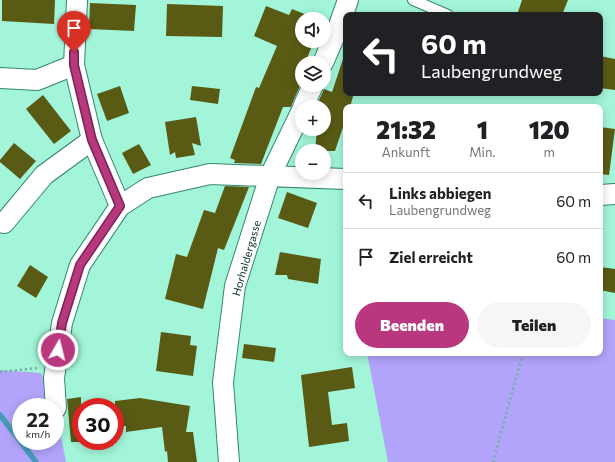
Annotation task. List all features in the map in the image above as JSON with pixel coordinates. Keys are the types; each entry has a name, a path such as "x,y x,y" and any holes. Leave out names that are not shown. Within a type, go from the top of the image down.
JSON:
{"street":[{"path":"77,0 74,65 92,140 120,206"},
{"path":"344,12 348,0"},
{"path":"326,56 343,14"},
{"path":"0,78 37,80 74,65"},
{"name":"Horhaldergasse","path":"229,462 223,382 235,286 270,176 295,124"},
{"path":"4,223 44,175 92,140"},
{"path":"55,398 54,378 62,323 80,265 120,206 148,188 210,174 343,179"},
{"path":"603,195 615,194"}],"lane":[{"path":"413,0 441,12"}],"path":[{"path":"493,462 522,356"},
{"path":"0,372 40,367"}],"shaded area":[{"path":"603,318 615,320 615,462 388,462 368,356 603,356"},
{"path":"0,370 41,373 52,398 12,398 12,450 64,450 66,462 0,462"}],"building":[{"path":"2,0 55,0 54,24 2,21"},
{"path":"522,0 568,0 563,12 518,12"},
{"path":"90,3 136,5 134,31 89,29"},
{"path":"167,4 223,6 222,37 166,36"},
{"path":"266,6 289,15 292,9 300,12 295,12 295,48 311,48 308,56 295,56 295,92 297,92 291,107 283,107 261,164 234,163 235,160 230,158 256,87 259,88 277,46 254,36"},
{"path":"603,57 615,59 615,90 603,88"},
{"path":"343,59 343,96 353,96 351,104 343,104 343,127 335,151 331,151 331,144 316,144 316,136 331,136 331,100 319,100 323,92 331,92"},
{"path":"120,86 129,113 107,121 97,94"},
{"path":"192,86 220,89 218,104 190,100"},
{"path":"43,95 71,131 54,144 26,109"},
{"path":"196,117 201,146 192,143 195,155 176,158 175,152 170,155 165,122"},
{"path":"603,127 615,129 609,175 603,174"},
{"path":"14,143 36,161 20,179 0,162"},
{"path":"139,144 151,165 133,174 122,153"},
{"path":"225,186 249,187 224,250 218,248 203,309 165,299 176,254 187,257 204,210 215,213"},
{"path":"287,192 317,203 308,228 278,218"},
{"path":"280,252 321,259 318,284 288,279 287,275 275,275"},
{"path":"30,265 48,277 36,298 17,286"},
{"path":"603,267 615,269 615,293 603,291"},
{"path":"161,332 191,336 190,345 197,346 193,376 156,371"},
{"path":"244,344 276,348 274,362 242,358"},
{"path":"352,367 355,388 328,392 332,425 347,423 349,441 309,447 301,375"},
{"path":"72,398 72,442 71,442 67,399"},
{"path":"140,398 190,406 186,432 193,432 197,462 168,462 167,451 165,452 162,427 126,432 126,426 124,426 124,400"}],"waterway":[{"path":"0,415 36,462"}],"route":[{"path":"58,350 62,323 80,265 120,206 92,140 74,65 74,52"}]}
